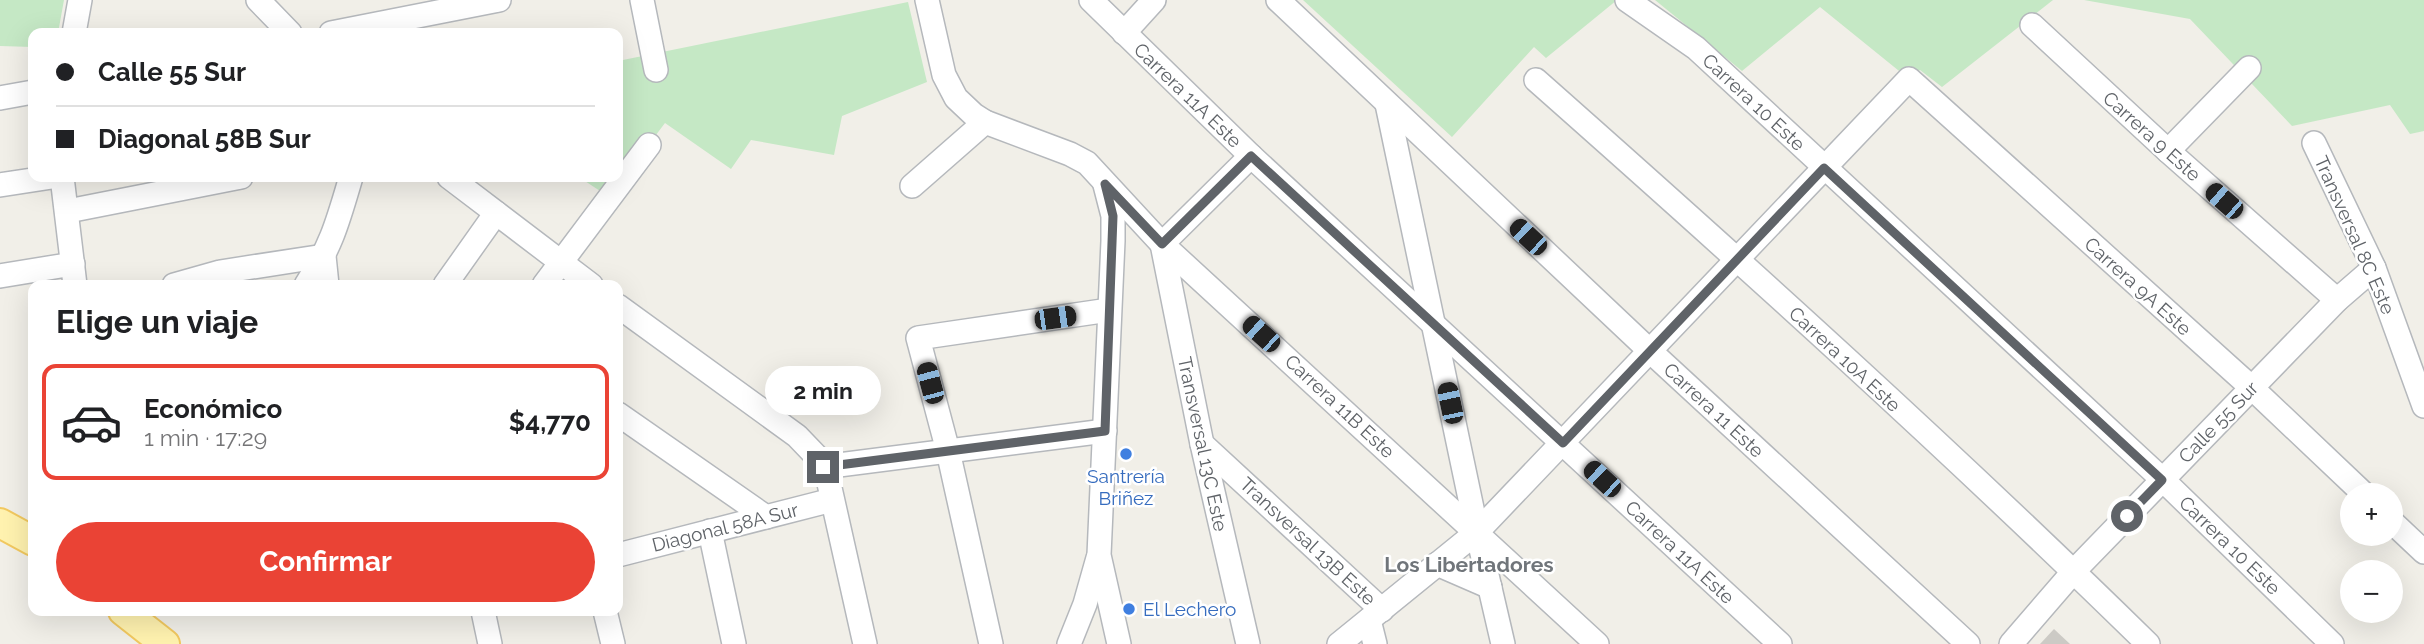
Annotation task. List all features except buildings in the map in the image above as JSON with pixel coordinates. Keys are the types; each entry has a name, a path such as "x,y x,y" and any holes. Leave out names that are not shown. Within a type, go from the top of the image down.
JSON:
{"main road":[{"path":"0,523 28,538"},
{"path":"129,616 165,644"}],"street":[{"path":"75,28 80,0"},
{"path":"258,0 285,28"},
{"path":"356,28 499,0"},
{"path":"642,0 656,70"},
{"name":"Carrera 11B Este","path":"927,0 944,75 949,87 964,107 985,122 1087,163 1162,244 1597,644"},
{"name":"Carrera 11A Este","path":"1091,0 1251,156 1780,644"},
{"path":"1124,33 1154,0"},
{"name":"Carrera 11 Este","path":"1278,0 1650,351 1968,644"},
{"name":"Carrera 10 Este","path":"1627,0 1696,48 2162,480 2332,644"},
{"name":"Carrera 9 Este","path":"2032,25 2168,151 2337,300"},
{"path":"2168,151 2249,68"},
{"name":"Carrera 9A Este","path":"1824,168 1909,79 2252,388 2352,483"},
{"name":"Carrera 10A Este","path":"1536,80 1738,259 2074,571 2148,644"},
{"path":"0,98 28,93"},
{"path":"1387,104 1503,644"},
{"path":"912,186 985,122"},
{"name":"Transversal 8C Este","path":"2314,143 2374,268 2424,406"},
{"path":"623,180 649,145"},
{"path":"1162,244 1251,156"},
{"path":"1339,644 1477,532 1824,168"},
{"path":"0,186 28,181"},
{"path":"0,276 74,274 63,182"},
{"path":"68,211 216,182"},
{"path":"309,280 334,235 350,182"},
{"path":"456,182 584,280"},
{"path":"548,280 621,182"},
{"path":"1069,644 1086,604 1099,555 1113,216 1105,184"},
{"path":"449,280 496,213"},
{"name":"Transversal 13C Este","path":"1162,244 1202,444 1248,644"},
{"path":"192,280 220,272 324,257"},
{"path":"324,257 326,280"},
{"name":"Calle 55 Sur","path":"2011,644 2074,571 2337,300 2374,268"},
{"path":"623,310 797,436 822,464 865,644"},
{"path":"991,644 948,451 918,338 1109,310"},
{"path":"623,417 766,517"},
{"path":"822,464 1105,431"},
{"name":"Transversal 13B Este","path":"1202,444 1376,615 1375,644"},
{"name":"Diagonal 58A Sur","path":"623,554 832,500"},
{"path":"709,531 734,644"},
{"path":"2403,532 2424,552"},
{"path":"1099,555 1119,644"},
{"path":"1437,564 1490,587"},
{"path":"484,616 490,644"},
{"path":"607,616 613,644"}],"green space":[{"path":"0,0 64,0 59,28 28,28 28,47 0,46"},
{"path":"1303,0 1617,0 1546,58 1534,47 1452,137"},
{"path":"1655,0 2053,0 1942,87 1920,70 1909,79 1820,7 1742,71"},
{"path":"2084,0 2424,0 2424,131 2410,134 2390,105 2292,126 2190,19"},
{"path":"908,2 927,82 842,116 834,155 751,140 731,169 665,123 623,178 623,60"},
{"path":"586,182 620,182 609,197"}],"place":[{"name":"Santrería Briñez","path":"1126,454"},
{"name":"El Lechero","path":"1129,609"}],"district":[{"name":"Los Libertadores","path":"1469,564"}],"route":[{"path":"823,467 1105,431 1113,216 1105,184 1162,244 1251,156 1563,443 1824,168 2162,480 2127,516"}]}
